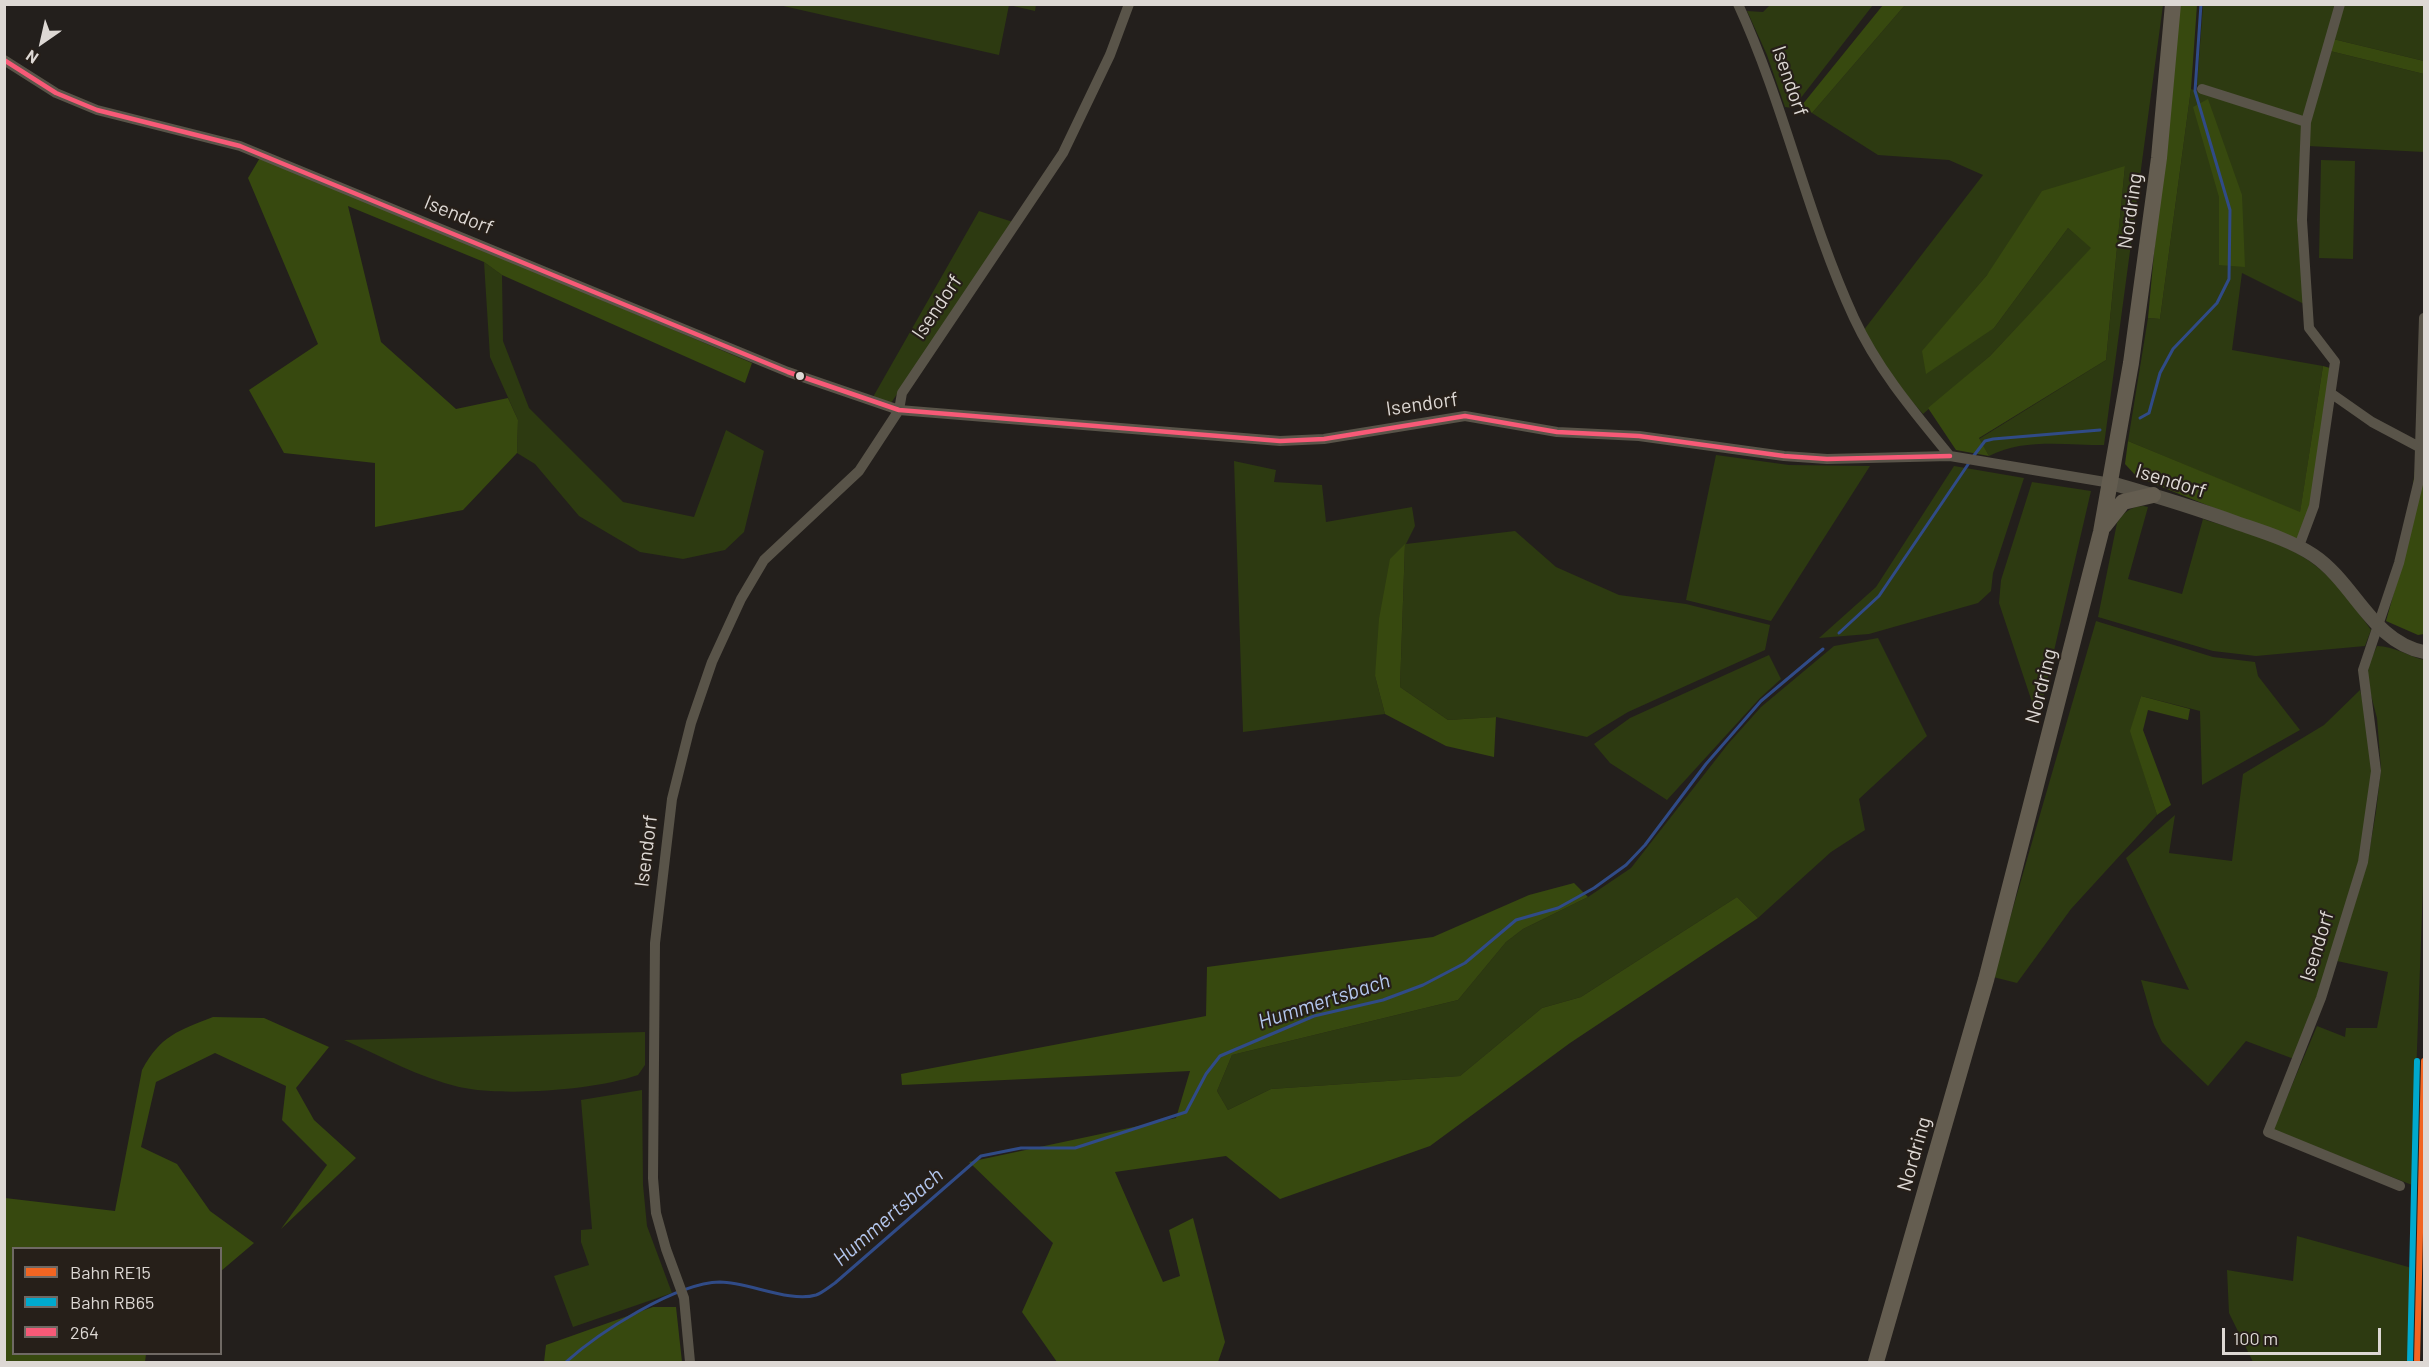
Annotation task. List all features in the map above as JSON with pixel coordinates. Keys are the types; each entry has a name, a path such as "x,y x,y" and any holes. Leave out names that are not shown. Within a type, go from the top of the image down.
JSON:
{"main road":[{"name":"Nordring","path":"1876,1362 1986,980 2101,532 2131,363 2158,158 2174,4"},
{"path":"2101,532 2122,502 2153,495"}],"street":[{"name":"Isendorf","path":"690,1362 684,1298 656,1213 653,1178 655,943 672,799 698,703 712,662 741,599 764,560 860,471 898,410 902,393 1063,153 1110,55 1129,4"},
{"name":"Isendorf","path":"1738,4 1761,54 1811,212 1854,319 1890,383 1956,457"},
{"path":"2299,546 2314,506 2335,362 2309,328 2302,220 2306,122 2340,4"},
{"name":"Isendorf","path":"4,60 56,93 97,110 240,146 788,372 898,410 1280,441 1324,439 1465,416 1557,432 1639,436 1784,456 1827,459 1956,457 2111,483 2265,532 2299,546 2335,573 2391,639 2422,651"},
{"path":"2202,89 2306,122"},
{"path":"2379,626 2419,480 2424,318"},
{"path":"2332,394 2372,422 2421,448"},
{"name":"Isendorf","path":"2379,626 2363,670 2376,771 2363,862 2321,998 2268,1132 2400,1186"}],"green space":[{"path":"779,5 1009,5 999,55"},
{"path":"1009,5 1036,5 1035,11"},
{"path":"1770,5 1873,5 1793,108 1785,107 1767,55 1747,11 1763,12"},
{"path":"1883,5 1905,5 1812,113 1802,105"},
{"path":"1905,5 2163,5 2104,445 2030,445 2002,450 1989,456 1979,439 2106,360 2125,166 1987,275 1923,351 1994,328 2068,228 2092,248 1990,356 1923,414 1895,382 1863,331 1983,175 1949,160 1878,155 1812,113"},
{"path":"2177,5 2197,5 2191,89 2160,319 2148,318"},
{"path":"2203,5 2337,5 2305,119 2197,85"},
{"path":"2343,5 2424,5 2424,61 2333,39"},
{"path":"2333,39 2424,61 2424,74 2330,51"},
{"path":"2330,51 2424,74 2424,152 2308,146 2310,121"},
{"path":"2191,89 2302,125 2304,304 2242,273 2232,350 2323,366 2300,513 2128,441 2148,318 2160,319"},
{"path":"2208,99 2242,195 2245,267 2219,265 2219,197 2193,107"},
{"path":"261,156 752,363 745,383 502,275 484,262 348,206 381,342 456,409 508,398 518,420 517,453 463,510 375,527 375,463 284,453 249,390 318,344 248,178"},
{"path":"2321,160 2355,161 2353,259 2319,258"},
{"path":"2125,166 2106,360 1979,438 1989,456 1956,450 1928,408 1990,356 2091,248 2068,228 1994,328 1926,374 1922,351 1987,275 2042,191"},
{"path":"979,211 1013,222 891,403 873,397"},
{"path":"484,262 502,275 503,341 529,408 623,502 694,517 726,430 764,451 744,532 725,550 683,559 640,552 579,516 535,464 517,453 518,420 490,357"},
{"path":"2323,366 2330,368 2310,505 2296,541 2137,477 2125,464 2128,441 2300,512"},
{"path":"2424,402 2424,634 2418,635 2386,621 2403,560"},
{"path":"1716,455 1789,465 1870,466 1771,621 1686,600"},
{"path":"1234,461 1276,470 1274,482 1322,485 1326,522 1412,507 1415,526 1406,544 1515,531 1556,567 1619,595 1686,604 1770,625 1765,650 1628,712 1587,737 1496,717 1448,720 1400,687 1405,545 1375,676 1385,714 1243,732"},
{"path":"1954,466 2024,478 1993,573 1991,591 1978,603 1869,634 1819,638 1876,587"},
{"path":"2032,482 2091,491 2038,720 1999,603 2001,580"},
{"path":"2143,506 2148,507 2128,579 2182,594 2203,519 2280,545 2295,552 2321,570 2342,591 2371,630 2365,646 2256,656 2213,651 2098,617 2117,523 2128,511"},
{"path":"1405,544 1400,687 1448,720 1496,717 1494,757 1446,746 1385,714 1375,676 1379,619 1390,559"},
{"path":"2096,621 2213,657 2255,662 2258,676 2300,730 2202,785 2200,711 2141,696 2131,731 2157,815 2071,909 2017,983 1993,977"},
{"path":"1878,638 1927,736 1859,799 1865,830 1831,852 1758,918 1737,897 1581,997 1542,1008 1460,1076 1271,1089 1228,1110 1217,1091 1232,1055 1458,1000 1506,942 1523,929 1588,897 1631,868 1728,744 1761,707 1834,646"},
{"path":"2377,646 2424,660 2424,859 2412,1185 2273,1130 2317,1026 2345,1037 2346,1028 2377,1028 2388,972 2337,961 2367,864 2376,812 2381,769 2377,718 2367,680 2369,664"},
{"path":"1769,655 1781,679 1760,698 1667,800 1610,763 1594,744 1630,718"},
{"path":"2360,690 2369,727 2373,770 2359,860 2319,996 2294,1059 2246,1041 2208,1086 2162,1042 2154,1025 2141,980 2189,990 2126,858 2175,815 2169,853 2232,861 2243,774 2324,725"},
{"path":"2141,696 2190,709 2188,720 2148,710 2143,730 2171,805 2157,815 2130,731"},
{"path":"1574,883 1588,897 1523,929 1506,942 1458,1000 1232,1055 1217,1091 1228,1110 1271,1089 1460,1076 1542,1008 1581,997 1737,897 1758,918 1570,1043 1430,1146 1280,1199 1226,1156 1115,1172 1163,1282 1180,1276 1169,1230 1193,1218 1225,1342 1218,1362 1057,1362 1022,1312 1053,1243 969,1162 1176,1118 1190,1071 902,1085 901,1074 1206,1016 1207,967 1433,937 1529,895"},
{"path":"213,1017 264,1018 329,1047 296,1088 314,1120 356,1158 281,1229 327,1165 282,1120 286,1086 215,1053 156,1082 141,1147 177,1164 210,1211 254,1243 222,1270 222,1247 12,1247 12,1355 146,1355 145,1362 5,1362 5,1198 115,1211 142,1070 156,1049 172,1036"},
{"path":"645,1032 645,1065 638,1075 598,1085 524,1092 478,1090 444,1083 344,1040"},
{"path":"642,1090 643,1185 647,1226 672,1293 573,1327 554,1276 589,1265 581,1242 581,1230 592,1229 581,1100"},
{"path":"2297,1236 2412,1268 2410,1362 2253,1362 2229,1313 2227,1270 2293,1281"},
{"path":"653,1307 676,1307 682,1362 544,1362 546,1345"}],"waterway":[{"name":"Hummertsbach","path":"2140,418 2149,413 2160,373 2173,349 2217,303 2229,279 2230,210 2195,91 2201,4"},
{"name":"Hummertsbach","path":"1972,458 1985,441 1993,439 2100,430"},
{"name":"Hummertsbach","path":"1839,633 1879,596 1969,463"},
{"name":"Hummertsbach","path":"566,1362 597,1337 638,1312 681,1291 702,1285 720,1282 794,1296 806,1297 818,1294 835,1283 981,1156 1021,1148 1075,1148 1186,1112 1206,1074 1220,1056 1314,1016 1383,1000 1423,985 1465,963 1516,920 1558,908 1594,888 1626,865 1645,845 1706,764 1761,701 1823,649"}],"rail line":[{"name":"RB65","path":"2410,1362 2417,1061"},
{"name":"RE15","path":"2417,1362 2424,1061"}],"transit line":[{"name":"264","path":"4,60 56,93 97,110 240,146 788,372 899,410 1280,441 1324,439 1465,416 1557,432 1639,436 1784,456 1827,459 1950,456"}]}
